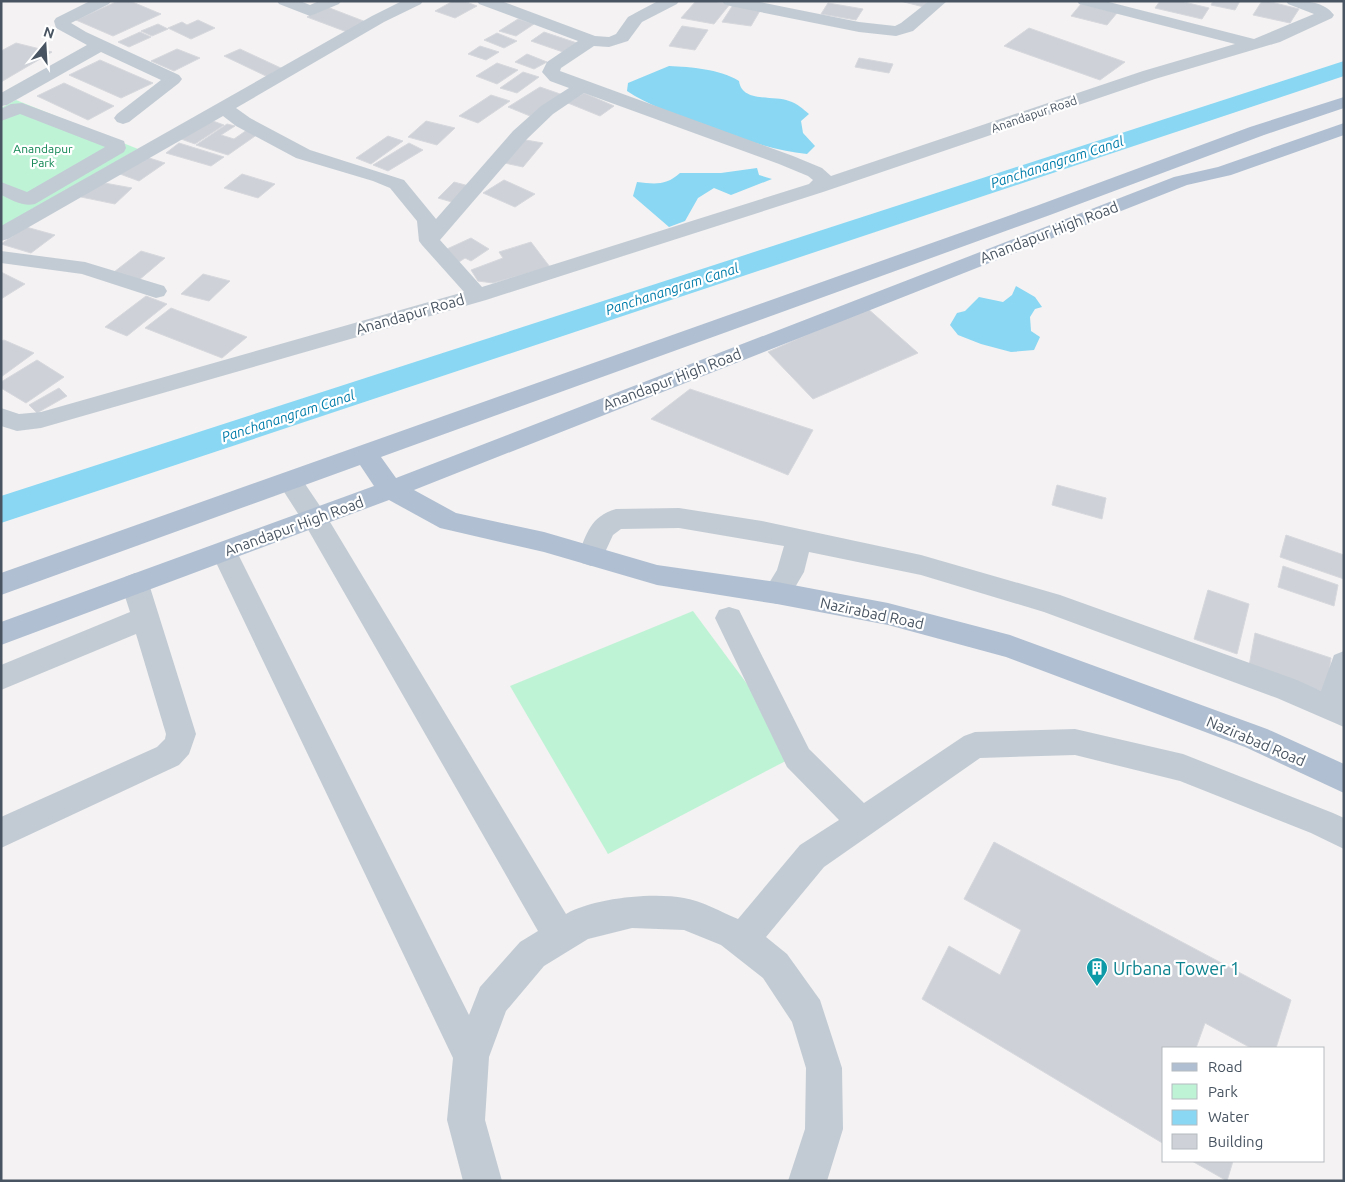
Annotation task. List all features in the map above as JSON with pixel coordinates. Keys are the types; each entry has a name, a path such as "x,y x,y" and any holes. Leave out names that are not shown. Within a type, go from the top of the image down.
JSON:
{"main road":[{"name":"Anandapur High Road","path":"1,584 706,329 1006,224 1274,124 1344,102"},
{"name":"Anandapur High Road","path":"1,634 315,519 1181,181 1224,171 1344,129"},
{"path":"365,453 390,490"},
{"name":"Nazirabad Road","path":"390,490 450,521 544,542 596,542 657,575 791,564 888,614 1010,647 1256,738 1344,779"}],"street":[{"path":"103,1 62,21 62,24 100,46 173,79 123,118"},
{"path":"286,1 310,10 333,1"},
{"path":"485,1 591,40 616,40 625,35 631,23 638,18 671,1"},
{"path":"730,1 859,27 896,31 906,27 939,1"},
{"path":"1085,1 1255,44"},
{"path":"1294,1 1313,7 1326,16"},
{"path":"377,4 403,5"},
{"path":"1,235 403,5"},
{"name":"Anandapur Road","path":"1,416 17,422 41,420 478,295 816,188 1130,81 1274,38 1344,9"},
{"path":"591,40 554,66 551,72 556,77 815,172 824,180 816,188"},
{"path":"1,101 100,46"},
{"path":"429,242 433,234 452,215 520,135 547,110 583,86"},
{"path":"223,107 243,122 304,154 397,184 427,220 429,242 478,295"},
{"path":"1,116 17,108 22,108 117,145 117,148 110,153 28,200 1,188"},
{"path":"72,174 92,183"},
{"path":"1,257 86,268 156,291"},
{"path":"290,481 315,519 560,936"},
{"path":"596,542 616,519 679,518 762,531 791,564 921,565 1050,603 1287,689 1338,711 1344,663"},
{"path":"224,552 471,1056"},
{"path":"1,833 168,756 178,744 181,734 135,584"},
{"path":"1,678 145,618"},
{"path":"729,618 798,758 862,822"},
{"path":"742,940 812,856 975,745 1074,742 1183,768 1322,822 1344,834"},
{"path":"483,1181 466,1120 471,1056 493,1000 532,954 560,936 580,924 632,912 684,914 733,933 775,966 807,1013 824,1068 824,1129 807,1181"}],"green space":[{"name":"Anandapur Park","path":"16,100 138,149 1,227 1,108"},
{"path":"693,611 799,754 608,854 510,686"}],"water":[{"path":"669,66 714,71 739,81 741,88 746,93 795,103 809,114 801,121 803,133 815,146 807,154 778,149 735,137 668,111 627,91 628,83"},
{"path":"757,168 759,175 772,179 731,195 714,188 698,198 685,221 669,227 633,196 637,182 665,182 680,173 721,173"},
{"path":"1016,286 1035,297 1042,307 1035,309 1030,317 1031,331 1040,337 1034,350 1011,352 981,344 958,335 950,325 957,313 965,311 979,297 1003,302 1012,295"}],"building":[{"path":"118,1 130,1 161,14 113,36 76,20"},
{"path":"453,1 464,1 477,6 455,18 435,11"},
{"path":"696,1 730,4 714,24 681,18"},
{"path":"900,1 929,1 924,7"},
{"path":"1160,1 1180,1 1209,8 1202,19 1155,8"},
{"path":"1213,1 1240,1 1235,10 1211,5"},
{"path":"1262,1 1299,9 1290,23 1253,15"},
{"path":"828,3 863,9 856,20 821,14"},
{"path":"1081,4 1117,13 1107,25 1071,16"},
{"path":"733,5 761,9 751,26 722,22"},
{"path":"327,7 366,22 347,32 307,17"},
{"path":"518,19 534,24 516,36 499,31"},
{"path":"198,20 215,28 191,39 168,28 182,22 187,25"},
{"path":"158,24 168,29 152,36 141,31"},
{"path":"682,26 708,30 695,50 669,46"},
{"path":"1029,28 1125,62 1100,80 1004,46"},
{"path":"140,32 151,37 129,47 118,42"},
{"path":"544,32 577,43 563,52 531,41"},
{"path":"497,33 517,41 504,48 484,40"},
{"path":"16,43 52,52 1,82 1,51"},
{"path":"480,46 499,52 486,60 468,54"},
{"path":"177,49 200,58 174,71 151,61"},
{"path":"240,49 283,69 268,77 224,56"},
{"path":"527,54 547,62 534,69 515,62"},
{"path":"859,58 893,64 889,73 855,67"},
{"path":"100,60 153,83 121,98 69,75"},
{"path":"497,63 518,70 497,84 476,76"},
{"path":"523,72 539,77 517,93 500,88"},
{"path":"64,83 114,106 88,120 37,96"},
{"path":"540,87 563,95 530,116 508,107"},
{"path":"584,93 614,106 600,116 568,103"},
{"path":"491,95 510,101 478,123 459,116"},
{"path":"210,120 224,125 195,144 181,139"},
{"path":"426,121 455,128 437,145 408,137"},
{"path":"227,124 235,126 221,135 234,139 247,130 258,134 228,155 196,145"},
{"path":"388,136 403,141 371,164 356,158"},
{"path":"520,139 543,143 523,167 500,162"},
{"path":"179,143 224,157 211,166 166,153"},
{"path":"409,143 423,150 388,171 373,165"},
{"path":"146,157 165,163 139,181 120,174"},
{"path":"242,174 275,184 258,198 224,188"},
{"path":"504,180 535,194 515,207 483,193"},
{"path":"99,182 132,188 115,204 81,197"},
{"path":"454,182 469,186 452,202 438,198"},
{"path":"26,227 55,235 31,253 1,244"},
{"path":"471,238 489,249 471,261 465,258 459,262 447,249"},
{"path":"531,242 550,267 493,283 478,281 471,270 503,258 499,252"},
{"path":"141,251 165,258 139,280 114,272"},
{"path":"1,272 25,284 1,299"},
{"path":"203,274 230,281 209,301 181,294"},
{"path":"146,296 167,304 127,336 105,327"},
{"path":"171,308 247,337 222,358 145,328"},
{"path":"867,308 918,353 813,399 768,352"},
{"path":"4,340 34,353 1,377 1,341"},
{"path":"37,360 64,377 26,403 1,388 1,382"},
{"path":"59,388 67,396 37,413 29,405"},
{"path":"690,389 813,430 788,475 651,419"},
{"path":"1057,485 1106,498 1102,519 1052,505"},
{"path":"1286,535 1344,555 1344,579 1280,557"},
{"path":"1283,566 1338,585 1334,606 1278,587"},
{"path":"1208,590 1249,604 1237,654 1194,639"},
{"path":"1255,633 1331,658 1326,693 1249,666"},
{"name":"Urbana Tower 1","path":"994,842 1291,1000 1276,1047 1249,1047 1205,1023 1196,1047 1162,1047 1162,1143 922,999 949,946 1000,975 1021,930 964,899"},
{"path":"1194,1162 1233,1162 1227,1181"}],"waterway":[{"name":"Panchanangram Canal","path":"1,510 1344,68"}],"place":[{"name":"Urbana Tower 1","path":"1097,987"}]}
